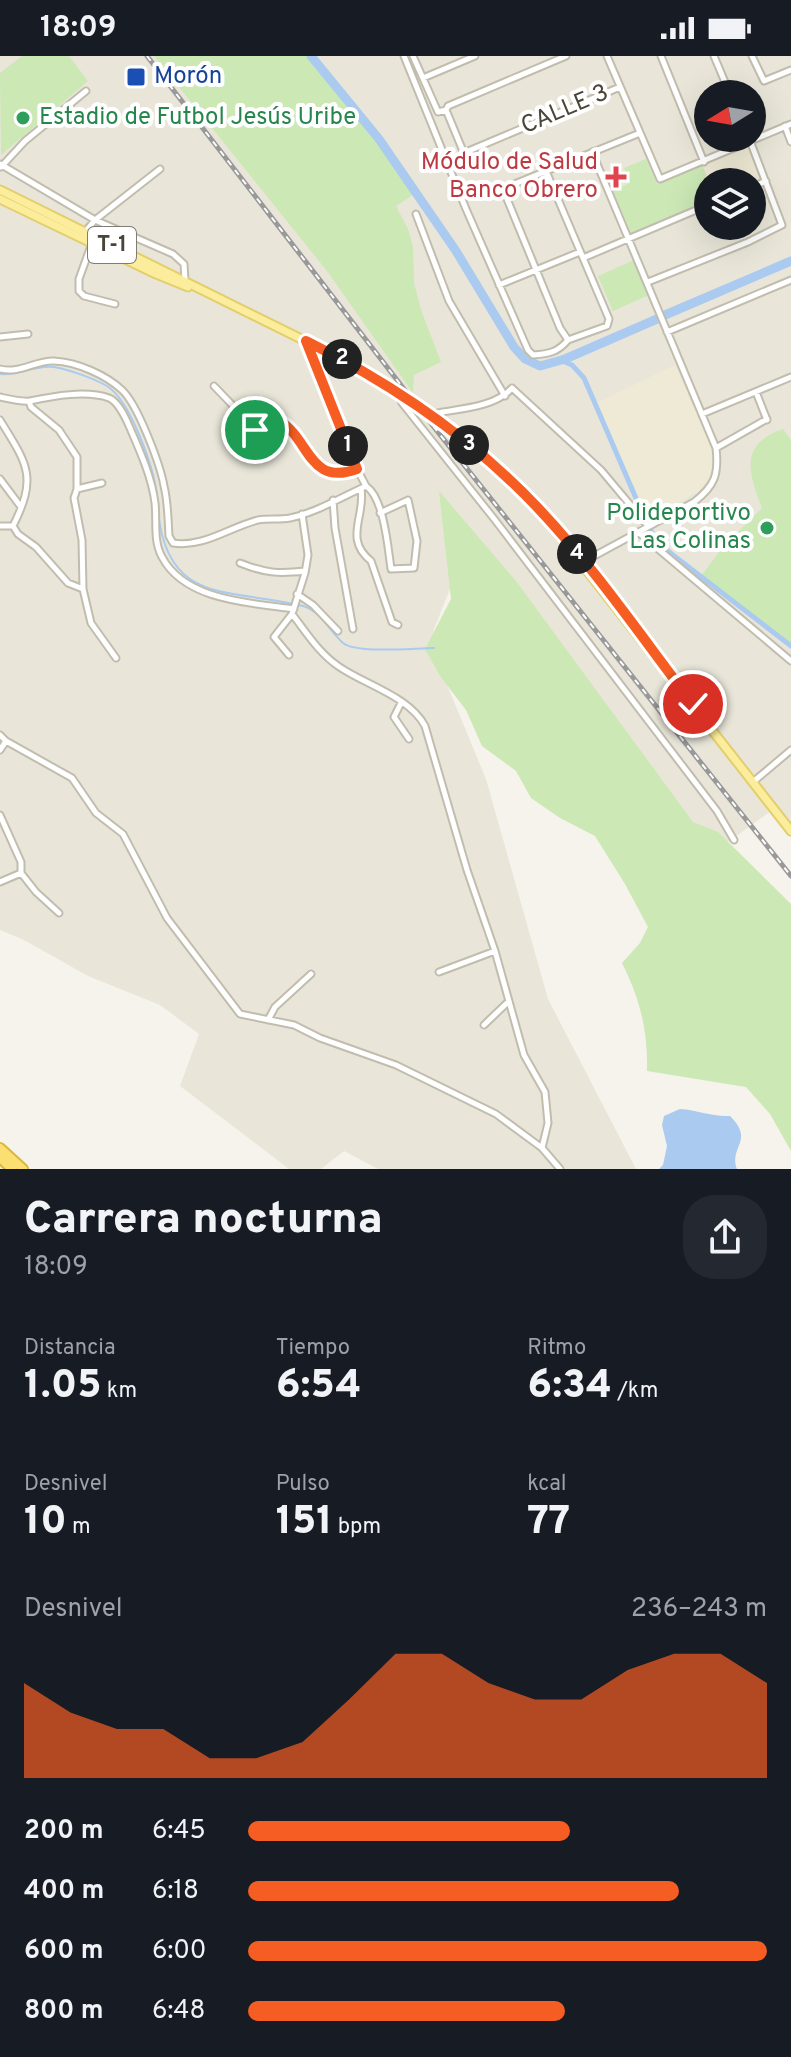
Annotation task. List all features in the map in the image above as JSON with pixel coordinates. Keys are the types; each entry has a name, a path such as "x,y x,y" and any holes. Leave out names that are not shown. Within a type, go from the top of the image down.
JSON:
{"highway":[{"path":"0,1148 23,1169"},
{"path":"0,1158 12,1169"}],"main road":[{"name":"T-1","path":"0,190 306,341 397,391 431,414 485,458 538,508 791,831"},
{"name":"T-1","path":"0,199 156,274 224,301"}],"street":[{"path":"404,56 522,339 533,355 561,349 568,340 607,326 609,319 546,171"},
{"path":"413,56 438,112 566,56"},
{"path":"423,78 475,56"},
{"path":"607,56 660,179 724,152"},
{"path":"661,56 704,162"},
{"path":"714,56 724,80"},
{"path":"752,56 764,81 791,70"},
{"name":"CALLE 3","path":"446,110 466,152 620,87"},
{"path":"86,91 25,141 0,166 95,220 173,254 184,264 185,281"},
{"path":"766,133 788,125 791,142"},
{"path":"568,340 560,328 505,194 507,187 640,133"},
{"path":"583,562 694,502 708,492 715,482 717,471 716,448 592,152"},
{"path":"85,232 95,220 160,169"},
{"path":"766,181 782,225 766,233"},
{"path":"499,285 694,211"},
{"path":"416,214 449,301 505,396"},
{"path":"647,282 752,240"},
{"path":"92,243 79,279 79,291 84,296 115,304"},
{"path":"667,332 791,280"},
{"path":"0,337 28,334"},
{"path":"306,341 363,488 355,526 358,540 363,555 371,561 392,622 398,625"},
{"path":"0,369 15,370 44,361 60,362 109,380 124,392 136,409 164,485 169,536 173,543 205,539 259,520 289,518 363,488 372,490 380,513 391,569 414,568 417,541 408,500 380,513"},
{"path":"702,414 791,377"},
{"path":"214,386 240,413 246,424 255,430 262,431 279,421 288,426 310,459 322,469 342,474 357,469"},
{"path":"431,414 505,396 512,388 601,470 648,526"},
{"path":"397,391 402,403 717,811 734,840"},
{"path":"716,448 767,420 756,392"},
{"path":"0,397 29,401 76,395 109,398 115,402 128,423 143,460 155,501 156,537 161,555 174,575 215,595 293,610 321,652 337,665 418,713 425,726 467,870 495,951 524,1055 545,1092 548,1123 542,1148"},
{"path":"29,401 31,407 59,430 77,457 74,498 82,540 83,589 91,623 116,658"},
{"path":"0,420 17,445 29,478 13,526"},
{"path":"233,435 246,424"},
{"path":"0,479 21,507"},
{"path":"77,489 102,483"},
{"path":"333,500 353,629"},
{"path":"289,655 274,637 293,610 305,571 308,555 302,514"},
{"path":"0,526 13,526"},
{"path":"13,526 68,583 83,589"},
{"path":"638,532 791,661"},
{"path":"240,563 279,574 305,571"},
{"path":"296,596 313,605 338,631"},
{"path":"401,703 394,717 409,739"},
{"path":"0,735 72,778 96,813 123,834 167,918 240,1014 294,1025 320,1038 396,1065 463,1096 496,1114 542,1148 560,1169"},
{"path":"0,750 6,741"},
{"path":"753,782 791,750"},
{"path":"0,815 21,862 21,873 59,913"},
{"path":"0,882 21,873"},
{"path":"439,972 495,951"},
{"path":"268,1020 275,1007 311,974"},
{"path":"484,1025 509,1001"}],"shaded area":[{"path":"0,56 791,56 791,827 775,808 716,851 456,574 434,629 431,646 486,779 548,999 636,1169 378,1169 344,1151 321,1169 289,1169 180,1086 199,1034 160,1005 88,976 0,930"},
{"path":"736,152 751,152 757,168 704,168 703,165"},
{"path":"675,365 715,453 714,473 700,490 648,520 596,403"}],"green space":[{"name":"Estadio de Futbol Jesús Uribe","path":"22,56 69,56 88,81 1,155 0,73"},
{"path":"154,56 311,56 379,139 416,193 396,206 413,246 414,283 441,362 414,375 413,393 327,271"},
{"path":"646,159 657,184 694,168 694,207 631,233 613,190 630,183 624,168"},
{"path":"634,260 649,295 613,311 598,276"},
{"name":"Polideportivo Las Colinas","path":"783,429 791,440 791,644 701,576 723,547 762,508 751,471 753,451 769,435"},
{"path":"439,491 516,581 693,822 718,832 791,904 791,1151 770,1114 746,1087 647,1071 642,1015 622,963 640,943 648,927 595,836 531,798 516,771 482,746 466,710 440,676 425,649 451,599"}],"water":[{"path":"680,1109 730,1116 741,1132 735,1161 737,1169 659,1169 663,1165 667,1146 662,1125 664,1116"}],"waterway":[{"path":"311,56 379,139 456,251 514,347 525,359 540,366 565,359 657,319"},
{"path":"665,315 791,261"},
{"path":"560,360 572,365 584,378 648,526 660,545 791,646"},
{"path":"0,374 54,367 107,386 133,420 146,453 157,496"},
{"path":"158,511 164,542 175,564 189,578 208,588 303,606 320,617 343,643 350,646 373,649 434,648"}],"railway":[{"path":"147,56 414,402 791,876"}],"place":[{"name":"Morón","path":"136,77"},
{"name":"Estadio de Futbol Jesús Uribe","path":"23,118"},
{"name":"Módulo de Salud Banco Obrero","path":"616,177"},
{"name":"Polideportivo Las Colinas","path":"767,528"}],"route":[{"path":"255,430 262,431 279,421 288,426 310,459 322,469 342,474 357,469 306,341 385,383 454,432 538,508 693,704"}]}
